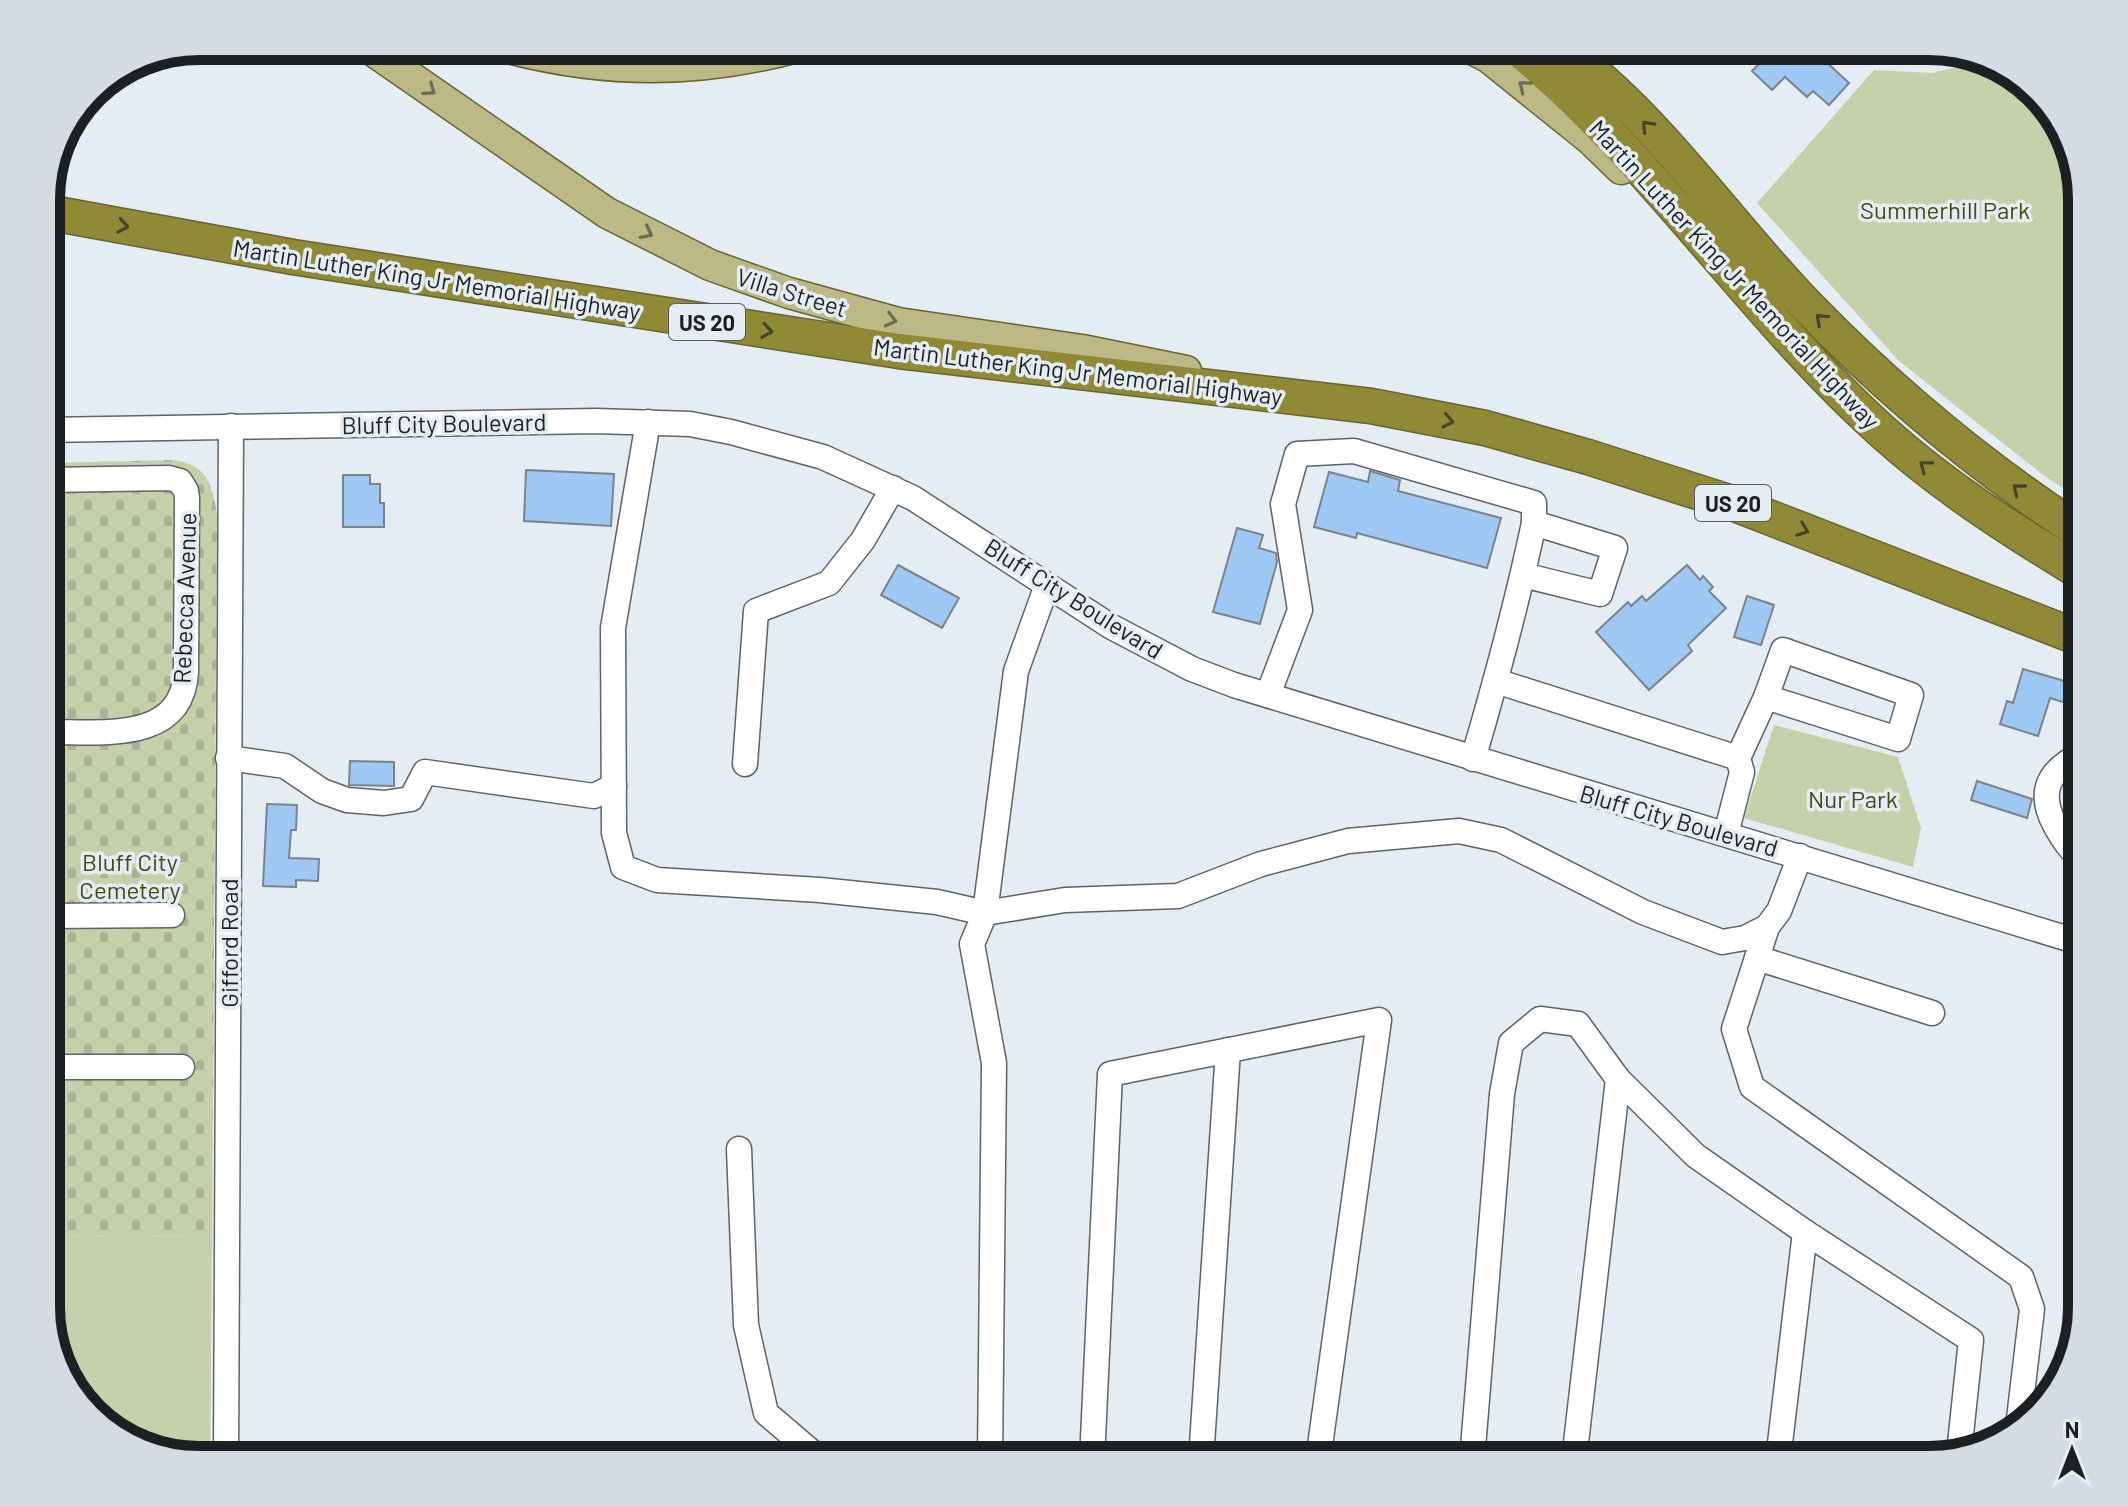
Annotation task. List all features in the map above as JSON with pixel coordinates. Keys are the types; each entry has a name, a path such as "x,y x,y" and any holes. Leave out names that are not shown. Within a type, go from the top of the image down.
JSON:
{"highway":[{"name":"Martin Luther King Jr Memorial Highway","path":"1530,60 1632,158 1804,353 1884,433 1993,519 2068,565"},
{"path":"1578,60 1641,119 1810,309 1903,397 2038,504 2068,524"},
{"name":"Martin Luther King Jr Memorial Highway","path":"60,215 293,257 868,346 1371,406 1485,428 1735,504 2068,634"}],"main road":[{"name":"Villa Street","path":"386,60 607,213 710,265 789,293 898,323 1082,350 1371,406"},
{"path":"564,60 611,67 678,68 734,60"},
{"path":"1492,60 1590,139 1728,269"}],"street":[{"name":"Bluff City Boulevard","path":"60,430 648,422 690,424 781,445 823,457 893,488 1148,647 1192,669 1473,759 2068,932"},
{"path":"648,422 613,628 614,833 623,867 657,880 820,890 937,902 985,913 1065,900 1178,896 1261,864 1348,841 1459,831 1501,840 1643,912 1722,942 1745,938 1767,927"},
{"name":"Gifford Road","path":"226,1446 231,426"},
{"path":"1268,695 1300,610 1283,504 1297,454 1354,451 1534,503 1534,523 1523,575 1473,759"},
{"name":"Rebecca Avenue","path":"60,480 169,478 180,481 187,498 186,672 182,695 170,712 154,724 129,731 60,732"},
{"path":"745,764 756,611 829,583 863,540 893,488"},
{"path":"1523,575 1600,594 1615,548 1534,523"},
{"path":"994,1446 994,1063 972,944 985,913 1016,671 1047,585"},
{"path":"1726,834 1742,772 1738,758 1783,650 1911,695 1898,739 1766,697"},
{"path":"1496,681 1738,758"},
{"path":"228,758 285,766 322,791 347,800 384,803 411,799 425,772 594,796 614,786"},
{"path":"2068,764 2057,771 2047,790 2045,804 2068,848"},
{"path":"1800,856 1779,911 1767,927 1734,1029 1752,1087 2021,1277 2032,1309 2020,1413"},
{"path":"60,916 172,915"},
{"path":"1757,958 1932,1013"},
{"path":"1473,1446 1499,1125 1511,1043 1540,1019 1578,1024 1618,1079 1696,1156 1805,1232 1971,1340 1960,1442"},
{"path":"1093,1446 1110,1074 1379,1020 1320,1446"},
{"path":"1202,1446 1228,1050"},
{"path":"60,1067 182,1067"},
{"path":"1576,1446 1618,1079"},
{"path":"739,1149 746,1325 766,1413 805,1446"},
{"path":"1780,1446 1805,1232"}],"green space":[{"name":"Summerhill Park","path":"1965,65 2014,89 2045,122 2063,163 2068,199 2068,492 1899,361 1757,203 1874,70 1932,73"},
{"name":"Bluff City Cemetery","path":"173,460 201,471 213,494 217,515 212,1235 60,1237 60,463"},
{"name":"Nur Park","path":"1774,725 1898,757 1921,828 1913,867 1744,818"},
{"path":"212,1235 210,1446 181,1445 154,1439 114,1417 94,1399 79,1377 65,1343 60,1316 60,1237"}],"building":[{"path":"1763,60 1814,60 1818,64 1824,60 1849,83 1829,105 1813,91 1807,97 1785,77 1772,90 1752,71"},
{"path":"526,470 614,474 611,526 524,521"},
{"path":"1370,471 1400,480 1398,491 1501,518 1487,568 1357,533 1356,538 1314,527 1329,472 1368,482"},
{"path":"343,475 370,475 370,484 380,484 384,527 343,527"},
{"path":"1237,528 1263,535 1259,548 1276,553 1277,562 1260,624 1213,612"},
{"path":"898,565 959,598 942,628 881,595"},
{"path":"1687,565 1700,580 1703,576 1713,587 1709,591 1726,608 1688,645 1692,651 1649,690 1596,632 1628,602 1631,606 1642,596 1646,601"},
{"path":"1747,596 1774,605 1761,645 1734,637"},
{"path":"2023,669 2068,682 2068,704 2050,698 2038,736 2000,724 2007,701 2013,703"},
{"path":"350,761 394,762 394,786 349,785"},
{"path":"1977,781 2032,799 2027,818 1971,800"},
{"path":"267,804 297,805 296,830 291,830 289,858 319,859 318,881 296,880 296,887 263,886"}]}
